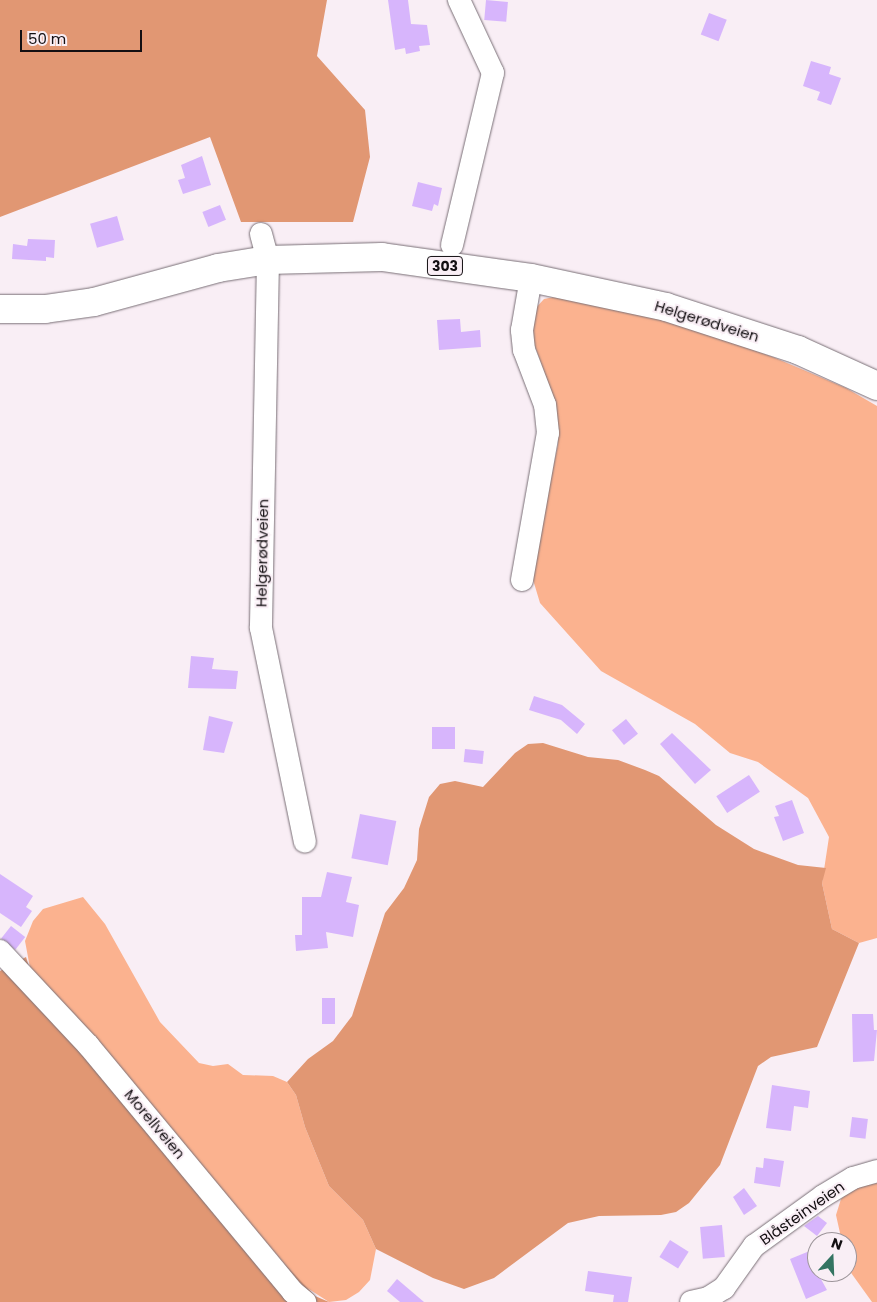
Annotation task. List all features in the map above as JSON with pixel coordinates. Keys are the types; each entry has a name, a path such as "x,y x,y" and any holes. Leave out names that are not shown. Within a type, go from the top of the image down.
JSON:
{"main road":[{"name":"Helgerødveien","path":"0,310 46,309 94,302 218,268 268,260 382,257 531,278 614,294 727,326 798,350 877,386"}],"street":[{"path":"452,245 493,73 459,0"},
{"path":"261,234 268,260"},
{"name":"Helgerødveien","path":"268,260 261,628 305,842"},
{"path":"522,580 548,433 545,405 524,350 522,330 531,278"},
{"name":"Morellveien","path":"0,951 94,1052 293,1292 305,1302"},
{"name":"Blåsteinveien","path":"691,1302 708,1298 724,1288 754,1246 823,1196 853,1178 877,1171"}],"shaded area":[{"path":"0,0 327,0 317,56 365,110 370,157 353,222 241,222 210,137 0,217"},
{"path":"559,296 637,309 773,357 846,388 877,406 877,938 859,943 832,929 822,883 829,837 808,798 758,762 730,753 695,724 601,671 540,603 531,573 558,444 554,399 533,341 534,310 544,299"},
{"path":"543,743 588,757 618,760 659,776 716,825 754,849 798,865 826,868 822,883 832,929 859,943 817,1047 771,1057 758,1066 720,1165 689,1203 676,1212 661,1215 599,1216 568,1223 494,1278 464,1289 433,1278 376,1249 363,1220 329,1186 305,1127 296,1095 287,1082 308,1059 333,1041 352,1016 385,913 404,888 417,860 419,829 429,797 440,784 455,781 483,787 515,753 528,744"},
{"path":"83,897 105,924 160,1022 199,1063 213,1066 228,1064 243,1075 273,1076 287,1082 296,1095 305,1127 329,1186 363,1220 376,1249 370,1280 359,1292 346,1300 329,1302 304,1286 31,973 25,941 33,921 43,909"},
{"path":"26,957 31,973 282,1261 315,1296 329,1302 0,1302 0,971"},
{"path":"877,1183 877,1302 872,1302 857,1281 857,1232 840,1232 836,1215 841,1199 851,1188"}],"building":[{"path":"388,0 408,0 411,24 427,25 430,45 419,46 420,51 406,54 405,48 395,50"},
{"path":"486,0 508,2 506,22 484,20"},
{"path":"709,13 727,20 718,41 701,34"},
{"path":"811,61 831,67 829,74 841,78 831,105 817,100 820,92 803,86"},
{"path":"202,156 211,185 183,194 178,180 185,178 181,165"},
{"path":"418,182 442,188 438,206 434,204 432,211 412,206"},
{"path":"220,205 226,220 208,227 202,212"},
{"path":"117,216 124,240 97,248 90,224"},
{"path":"28,239 55,240 54,258 46,257 46,261 12,259 13,244 27,246"},
{"path":"460,319 461,332 480,330 481,347 439,350 437,320"},
{"path":"191,656 214,658 212,669 238,671 236,689 188,688"},
{"path":"534,696 562,705 585,724 577,734 561,720 529,710"},
{"path":"209,716 233,722 224,753 203,750"},
{"path":"626,719 638,734 624,745 612,730"},
{"path":"432,727 455,727 455,749 432,749"},
{"path":"672,733 711,770 695,784 660,744"},
{"path":"465,749 484,751 483,764 464,762"},
{"path":"749,775 760,792 727,813 716,796"},
{"path":"792,800 804,833 783,841 774,817 779,816 775,806"},
{"path":"360,814 396,821 388,865 351,858"},
{"path":"327,872 352,877 346,902 359,905 353,937 326,932 328,948 296,951 295,935 302,935 302,897 321,897"},
{"path":"0,874 33,896 26,907 32,911 21,927 0,913"},
{"path":"11,926 25,937 15,950 1,939"},
{"path":"322,998 335,998 335,1024 322,1024"},
{"path":"852,1014 873,1014 874,1030 877,1030 874,1061 853,1062"},
{"path":"772,1085 810,1091 808,1108 794,1106 791,1131 766,1128"},
{"path":"852,1117 868,1119 865,1139 850,1137"},
{"path":"764,1158 784,1161 780,1187 754,1183 756,1167 763,1168"},
{"path":"744,1188 757,1206 744,1215 733,1197"},
{"path":"818,1216 827,1223 820,1232 812,1232 804,1226"},
{"path":"722,1225 725,1257 703,1259 700,1227"},
{"path":"670,1240 689,1252 678,1269 659,1257"},
{"path":"807,1252 807,1282 823,1282 827,1290 806,1299 790,1259"},
{"path":"588,1271 632,1277 628,1302 613,1302 614,1295 585,1291"},
{"path":"397,1279 424,1302 400,1302 387,1291"}]}
